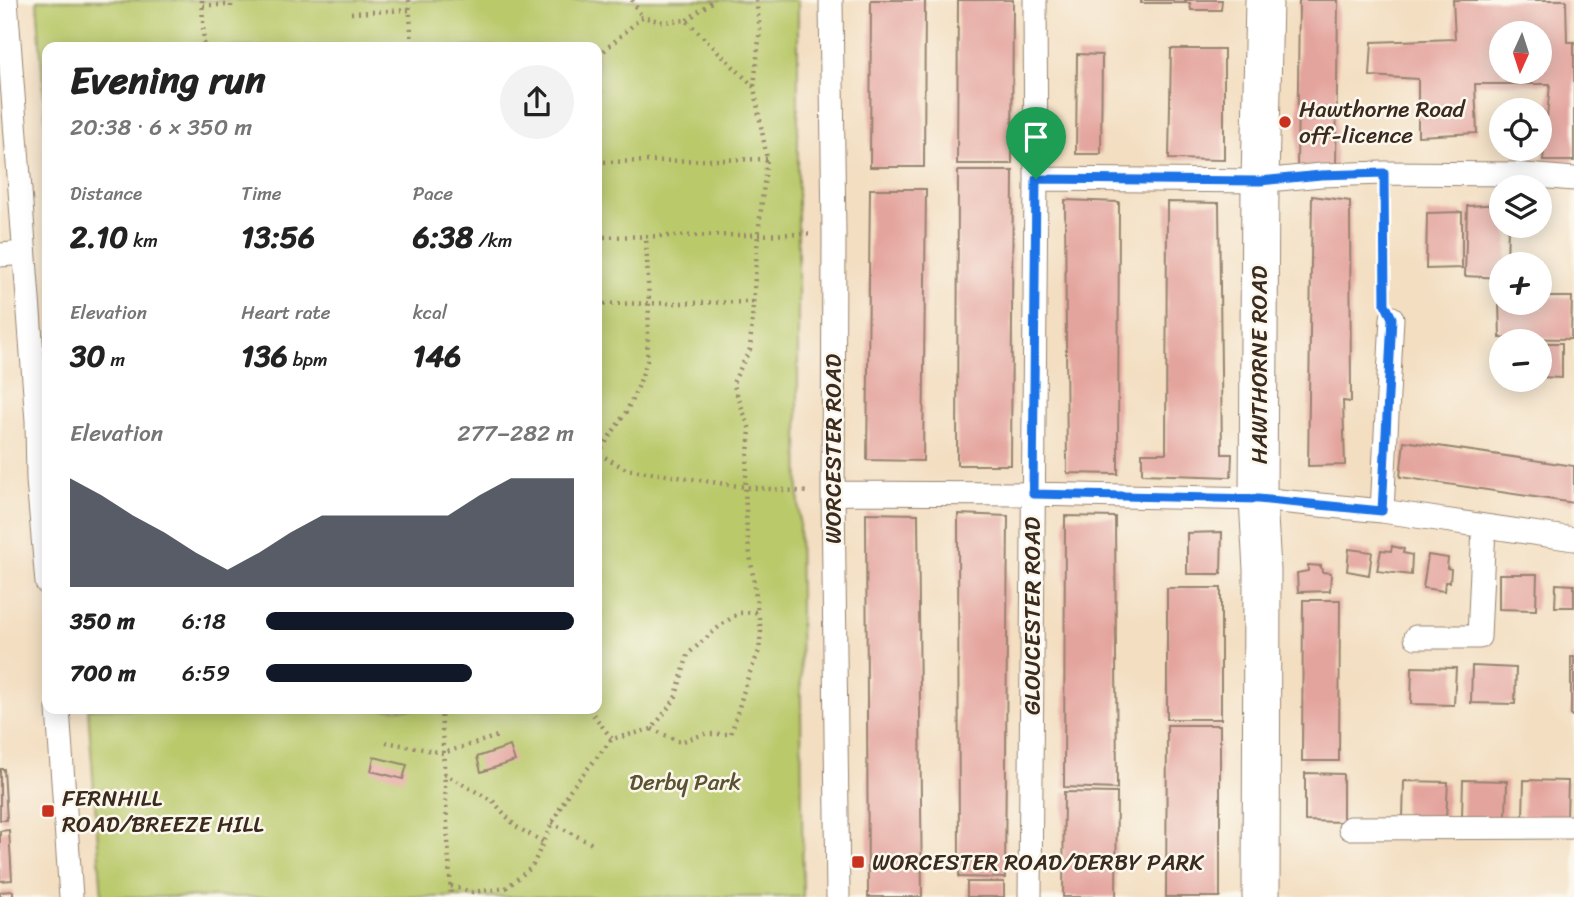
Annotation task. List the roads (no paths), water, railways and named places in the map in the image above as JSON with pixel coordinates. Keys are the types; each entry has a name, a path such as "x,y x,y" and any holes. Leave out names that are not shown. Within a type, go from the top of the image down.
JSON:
{"main road":[{"name":"HAWTHORNE ROAD","path":"1261,897 1262,570 1258,499 1264,0"}],"street":[{"path":"6,0 37,421 42,526"},
{"name":"WORCESTER ROAD","path":"831,0 838,897"},
{"name":"GLOUCESTER ROAD","path":"1030,897 1035,0"},
{"path":"1036,179 1260,181 1384,173 1514,174 1574,179"},
{"path":"0,255 24,253"},
{"path":"1382,511 1392,318"},
{"path":"833,493 1258,499 1382,511 1574,539"},
{"path":"1416,637 1479,637 1484,526"},
{"path":"58,714 71,897"},
{"path":"1350,828 1574,827"}],"place":[{"name":"Hawthorne Road off-licence","path":"1285,122"},
{"name":"FERNHILL ROAD/BREEZE HILL","path":"48,811"},
{"name":"WORCESTER ROAD/DERBY PARK","path":"858,862"}],"park label":[{"name":"Derby Park","path":"685,782"}]}
